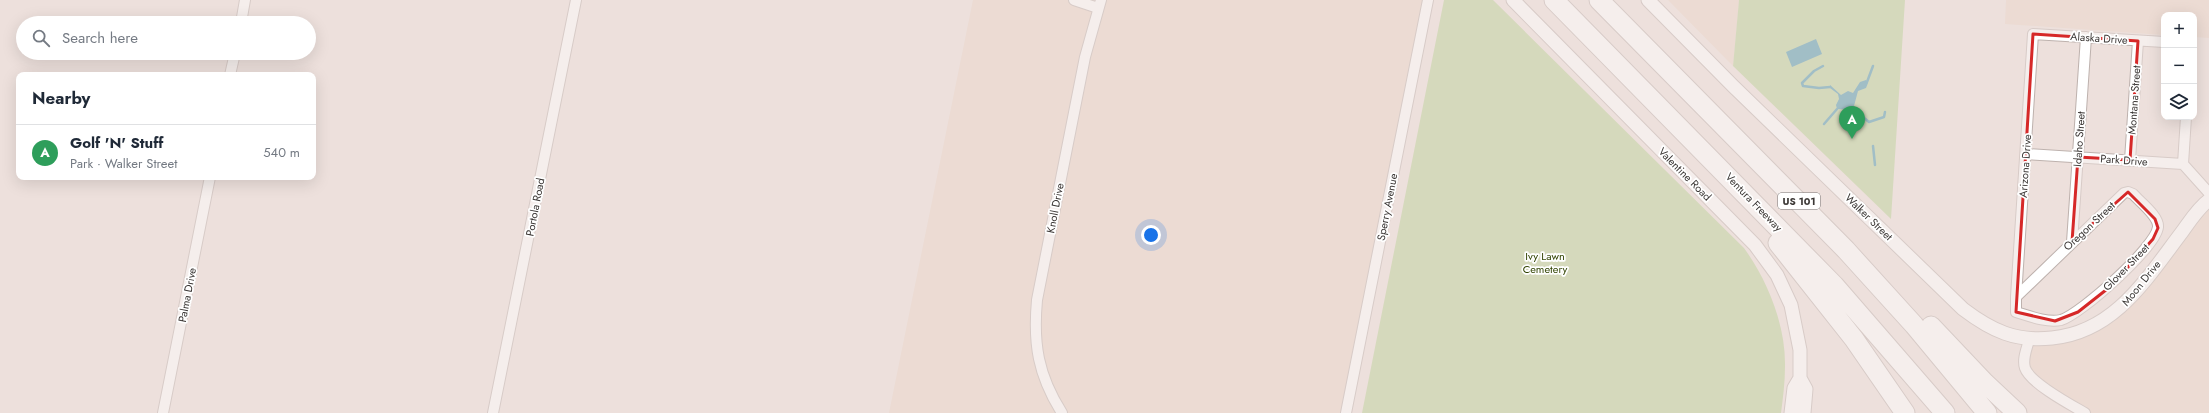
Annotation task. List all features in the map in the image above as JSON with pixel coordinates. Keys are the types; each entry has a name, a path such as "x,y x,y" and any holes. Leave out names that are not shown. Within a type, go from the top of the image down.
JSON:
{"highway":[{"name":"Ventura Freeway","path":"1554,0 1834,285 1945,413"},
{"name":"US 101","path":"1599,0 1792,194 1885,293 1987,413"},
{"path":"1792,194 1929,325 1966,364 2018,413"},
{"path":"1751,199 1767,230 1854,339 1905,413"}],"street":[{"path":"242,16 245,0"},
{"name":"Portola Road","path":"493,413 576,0"},
{"path":"1074,0 1100,4"},
{"name":"Sperry Avenue","path":"1346,413 1428,0"},
{"name":"Valentine Road","path":"1513,0 1755,245 1769,263 1783,286 1791,305 1800,350 1800,378 1806,389 1804,413"},
{"name":"Walker Street","path":"1648,0 1733,86 1963,309 1983,325 2005,334 2029,340"},
{"name":"Knoll Drive","path":"1062,413 1047,386 1039,360 1035,334 1037,300 1085,57 1100,4"},
{"name":"Alaska Drive","path":"2033,34 2161,42"},
{"name":"Arizona Drive","path":"2016,297 2033,34"},
{"name":"Idaho Street","path":"2072,242 2086,37"},
{"name":"Montana Street","path":"2130,160 2138,41"},
{"path":"231,72 233,60"},
{"path":"2186,120 2183,164 2209,193"},
{"name":"Park Drive","path":"2026,154 2183,164"},
{"name":"Palma Drive","path":"163,413 209,180"},
{"name":"Oregon Street","path":"2016,297 2124,193 2128,192 2133,194 2156,219 2158,228"},
{"name":"Moon Drive","path":"2029,340 2075,334 2091,328 2111,316 2134,294 2209,200"},
{"name":"Glover Street","path":"2016,297 2016,312 2055,321 2069,317 2111,286 2153,239 2158,228"},
{"path":"2029,340 2025,353 2025,368 2035,380 2085,413"},
{"name":"Valentine Road","path":"1791,413 1794,388 1800,378"}],"highlighted area":[{"path":"2033,34 2138,41 2130,160 2078,157 2072,242 2128,192 2155,219 2158,228 2153,239 2111,286 2078,312 2055,321 2016,312"}],"shaded area":[{"path":"973,0 1074,0 1098,8 1101,0 1428,0 1346,413 889,413"},
{"path":"1668,0 1739,0 1733,66"},
{"path":"2006,0 2209,0 2209,38 2197,37 2197,12 2161,12 2161,35 2005,24"},
{"path":"2209,200 2209,413 2086,413 2025,368 2029,340 2101,323"}],"green space":[{"name":"Ivy Lawn Cemetery","path":"1444,0 1493,0 1744,248 1768,289 1779,320 1785,351 1784,390 1781,413 1362,413"},
{"path":"1739,0 1905,0 1891,219 1733,66"}],"water":[{"path":"1816,39 1822,54 1792,67 1786,52"},
{"path":"1866,80 1868,83 1866,88 1858,91 1854,106 1864,116 1855,110 1837,109 1836,105 1839,99 1838,94 1830,88 1830,85 1841,95 1848,91 1853,93 1860,82"}],"waterway":[{"path":"1823,66 1814,71 1802,83 1803,86 1819,88 1830,87"},
{"path":"1867,82 1873,66"},
{"path":"1824,124 1837,109"},
{"path":"1863,117 1869,122 1884,117 1885,112"},
{"path":"1873,146 1875,165"}],"place":[{"name":"Golf 'N' Stuff","path":"1852,139"}]}
